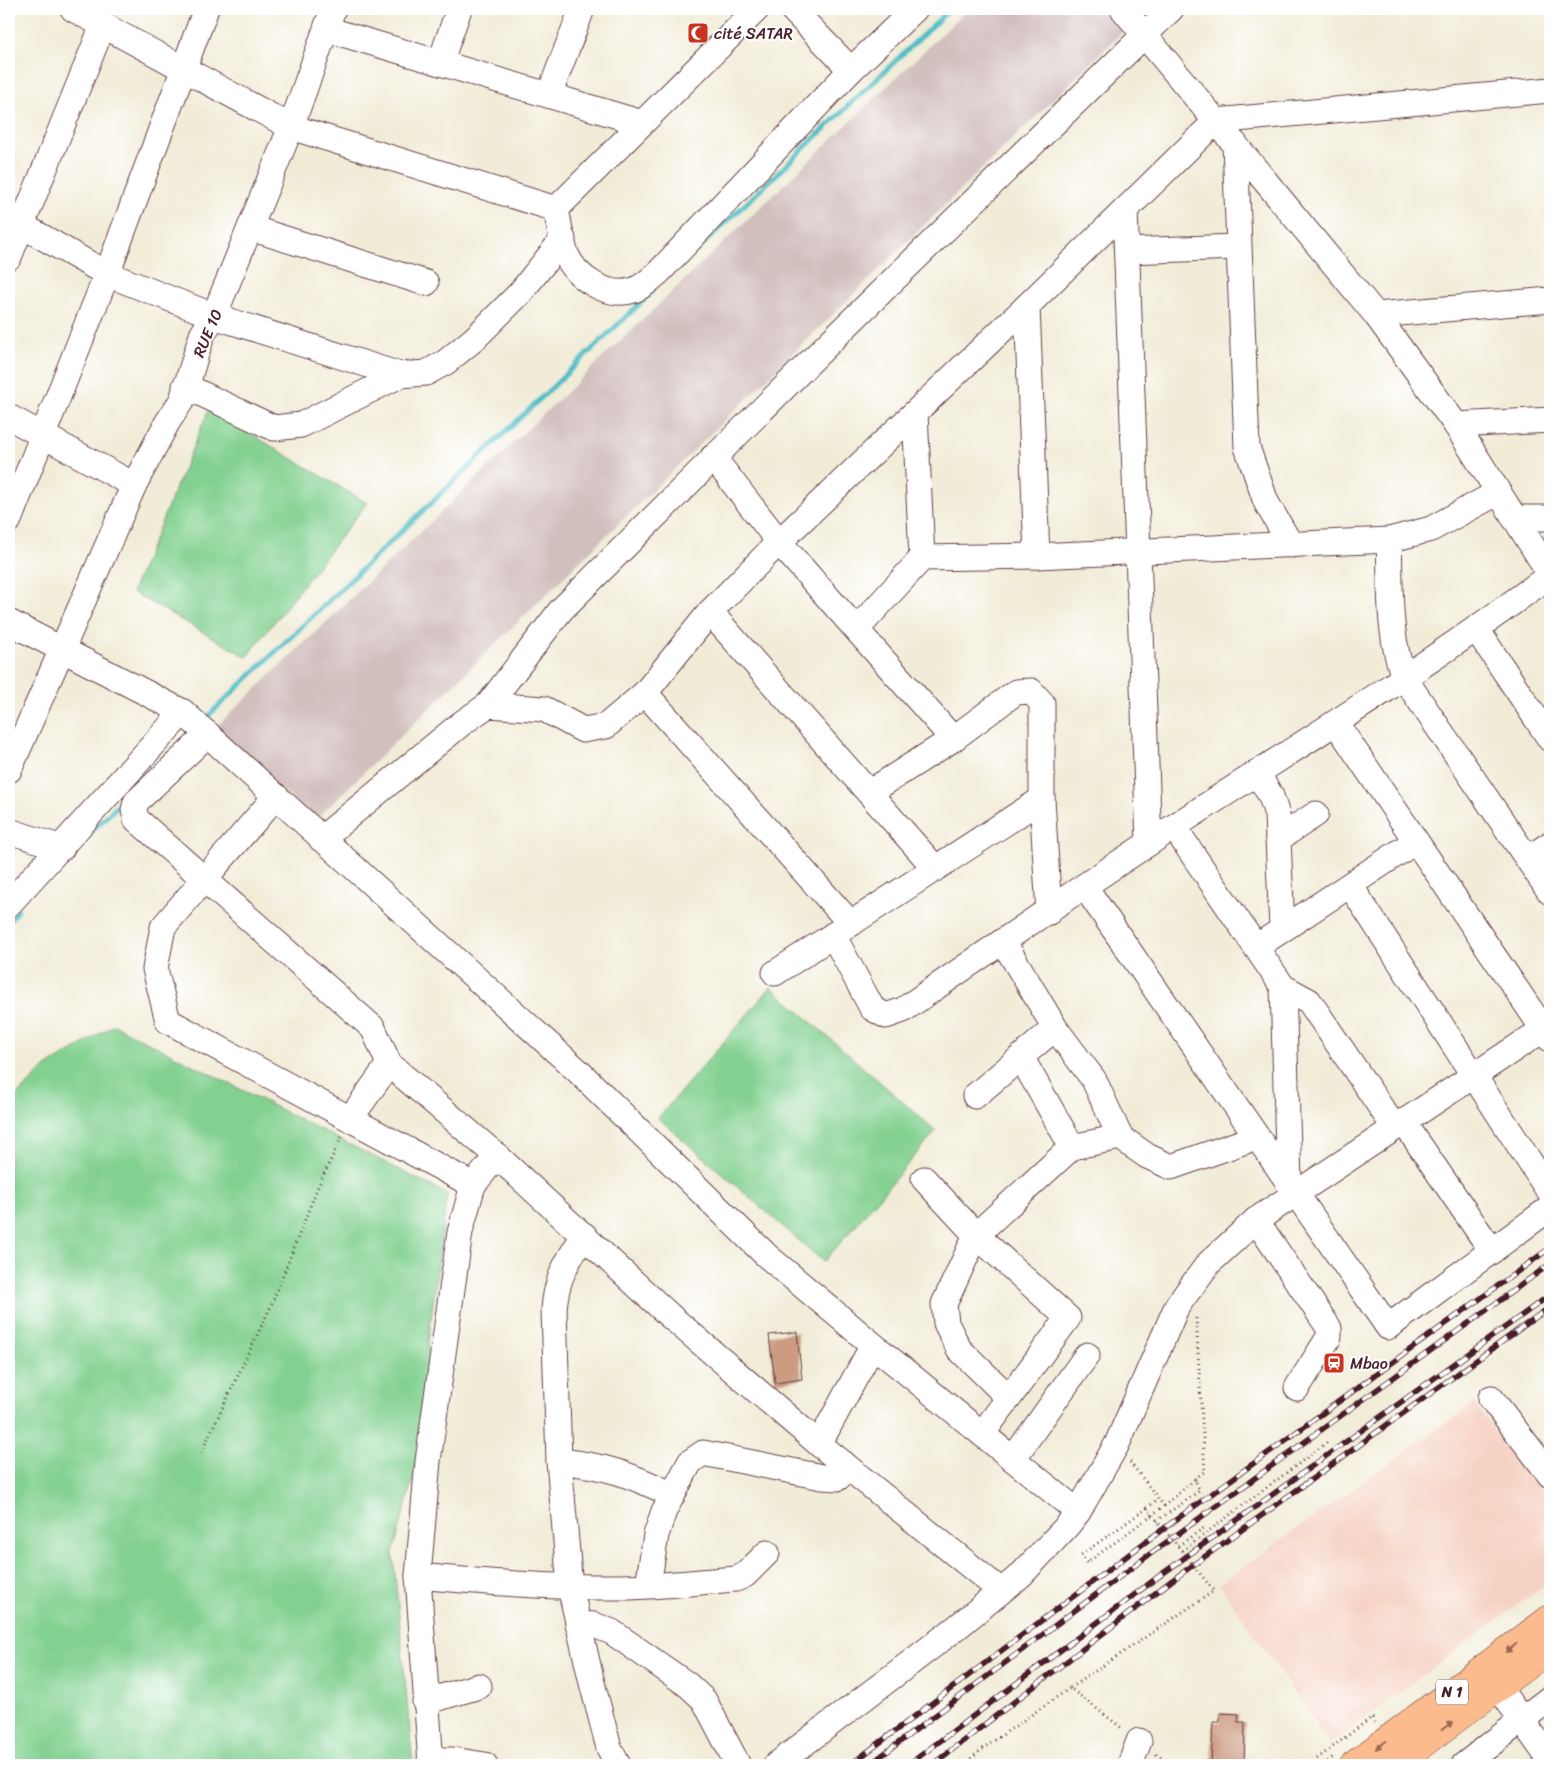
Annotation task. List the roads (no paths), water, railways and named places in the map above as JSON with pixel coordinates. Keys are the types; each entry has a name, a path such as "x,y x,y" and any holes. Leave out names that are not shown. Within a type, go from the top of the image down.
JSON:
{"highway":[{"name":"N 1","path":"1354,1765 1550,1619"},
{"name":"N 1","path":"1394,1765 1550,1648"}],"street":[{"path":"9,520 44,436 182,67 206,9"},
{"path":"440,63 459,9"},
{"path":"549,95 582,9"},
{"path":"556,209 757,9"},
{"path":"792,9 852,70"},
{"path":"556,209 566,254 576,270 588,280 609,291 620,293 636,290 659,272 852,70 915,9"},
{"path":"645,693 842,929 872,1008 886,1016 903,1010 1149,843 1404,679 1477,630 1550,575 1456,425 1376,316 1145,33 1123,9"},
{"path":"321,839 462,723 488,705 560,610 713,457 1171,9"},
{"path":"9,257 15,222 91,15 291,127 556,209"},
{"path":"330,19 440,63 642,123"},
{"name":"RUE 10","path":"9,770 14,744 62,648 134,485 167,423 182,400 202,335 214,316 291,127 330,19"},
{"path":"488,705 544,709 583,730 606,726 645,693 710,612 779,542 1028,306 1216,121 1550,90"},
{"path":"1235,144 1237,247 1247,447 1266,502 1291,545"},
{"path":"1126,210 1140,552 1149,843"},
{"path":"15,222 106,274 214,316 400,375 426,373 446,362 474,339 520,293 563,239"},
{"path":"250,228 426,283"},
{"path":"1127,251 1237,247"},
{"path":"1376,316 1550,300"},
{"path":"1028,306 1037,556"},
{"path":"186,386 274,428 286,428 302,425 400,375"},
{"path":"857,629 922,558 915,413"},
{"path":"9,417 134,485"},
{"path":"1456,425 1550,420"},
{"path":"713,457 779,542 953,739"},
{"path":"922,558 1037,556 1389,540 1431,529 1497,493"},
{"path":"1514,518 1550,518"},
{"path":"1389,540 1394,644 1404,679 1550,892"},
{"path":"710,612 935,868"},
{"path":"9,622 183,712 578,1072 766,1255 1078,1512"},
{"path":"1477,630 1550,739"},
{"path":"870,792 953,739 1016,692 1031,691 1042,703 1042,798 1049,912"},
{"path":"9,904 62,848 183,712"},
{"path":"776,1765 1001,1591 1046,1550 1078,1512 1117,1444 1162,1339 1183,1298 1208,1264 1292,1188 1548,1031 1416,842 1336,723"},
{"path":"208,734 136,802 134,810 136,819 373,1028 389,1064 497,1156 670,1316 819,1444 1001,1591"},
{"path":"1258,773 1271,796 1277,815 1282,929"},
{"path":"276,796 203,878 163,927 155,969 168,1021 474,1185"},
{"path":"775,973 1042,798"},
{"path":"1278,839 1316,814"},
{"path":"1174,827 1283,987 1309,1002 1492,1251"},
{"path":"9,831 62,848"},
{"path":"1256,947 1416,842"},
{"path":"1528,859 1550,844"},
{"path":"1350,885 1550,1194"},
{"path":"1085,887 1388,1327 1550,1208"},
{"path":"1003,941 1055,1028 1094,1080 1120,1137 1147,1156 1171,1168 1257,1137"},
{"path":"1283,987 1292,1188"},
{"path":"975,1096 1055,1028"},
{"path":"1021,1057 1072,1147"},
{"path":"350,1119 389,1064"},
{"path":"1009,1398 959,1349 946,1323 944,1304 976,1235 1072,1147 1120,1137"},
{"path":"485,1765 453,1760 431,1763 425,1702 418,1576 428,1462 460,1232 474,1185 497,1156"},
{"path":"924,1179 976,1235 1068,1318 982,1434"},
{"path":"1256,1220 1329,1328 1329,1337 1297,1388"},
{"path":"584,1235 563,1268 556,1288 554,1310 560,1462 570,1587 609,1748 618,1765"},
{"path":"819,1444 873,1345"},
{"path":"1013,1459 1087,1354"},
{"path":"1490,1398 1550,1476"},
{"path":"648,1585 656,1536 671,1494 690,1462 703,1454 822,1477 838,1478 843,1463"},
{"path":"560,1462 593,1464 613,1469 671,1494"},
{"path":"418,1576 521,1585 570,1587 648,1585 736,1579 745,1575 768,1553"},
{"path":"578,1624 594,1625 612,1632 688,1685 704,1700 738,1765"},
{"path":"425,1702 478,1686"},
{"path":"1499,1688 1550,1760"},
{"path":"1464,1765 1550,1698"},
{"path":"1130,1765 1139,1741"}],"waterway":[{"path":"696,251 950,9"},
{"path":"208,716 651,293"},
{"path":"165,758 188,735"},
{"path":"85,838 129,794"},
{"path":"9,921 18,910"}],"railway":[{"path":"850,1765 1148,1540 1550,1248"},
{"path":"869,1765 1146,1557 1550,1264"},
{"path":"908,1765 1162,1574 1550,1295"},
{"path":"932,1765 1171,1581 1550,1307"}],"place":[{"name":"cité SATAR","path":"698,33"},
{"name":"Mbao","path":"1334,1363"}]}
